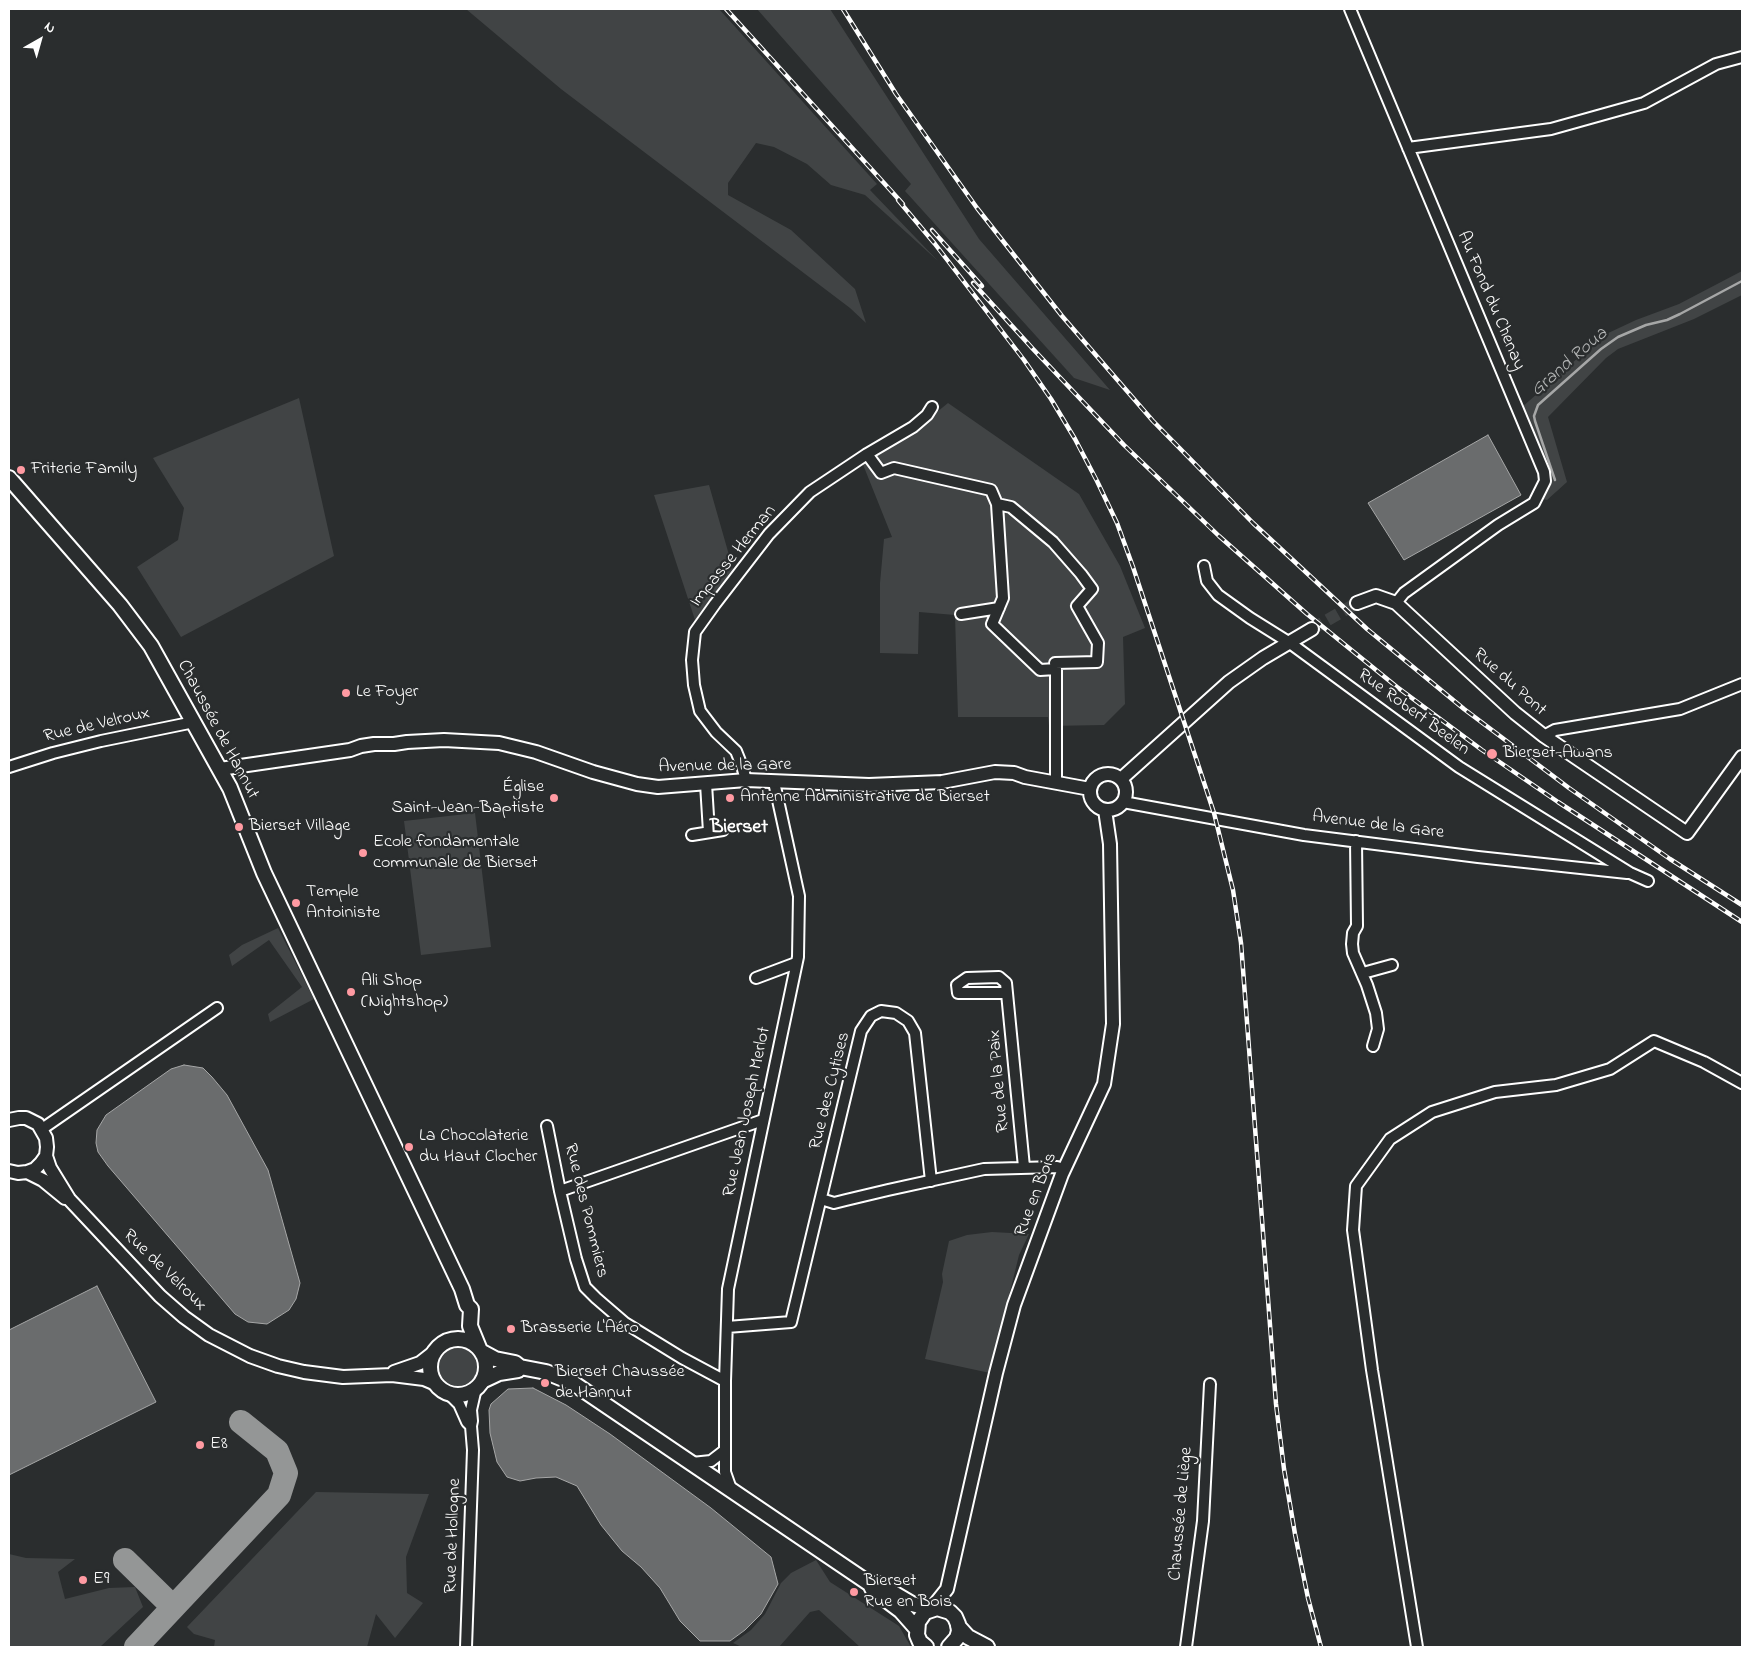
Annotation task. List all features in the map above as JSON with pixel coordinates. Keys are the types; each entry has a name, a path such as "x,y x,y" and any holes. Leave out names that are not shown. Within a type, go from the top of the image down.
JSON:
{"main road":[{"name":"Chaussée de Hannut","path":"9,478 120,605 151,646 220,769 230,788 264,873 462,1289 467,1305 471,1309 471,1330 480,1350"},
{"path":"467,1305 460,1327 449,1340 438,1347 430,1360 431,1377 436,1384 449,1394 465,1394 499,1373 516,1371 520,1367"},
{"path":"449,1340 465,1340 500,1361 515,1363 520,1367 546,1372 573,1383 870,1584 873,1590 905,1615 916,1628"},
{"path":"479,1385 486,1366 480,1350"},
{"path":"870,1584 878,1584 912,1604 931,1609 943,1609 957,1621 968,1637 987,1647"},
{"path":"926,1647 920,1642 916,1628 921,1616 931,1609"},
{"path":"949,1647 957,1638 957,1621"}],"street":[{"name":"Au Fond du Chenay","path":"1350,9 1544,472 1544,481 1534,503 1498,525 1435,571 1404,594 1396,604"},
{"path":"1408,148 1551,129 1644,103 1716,64 1742,57"},
{"name":"Impasse Herman","path":"746,780 736,751 716,732 700,711 694,685 692,660 695,632 769,534 810,492 867,454 913,427 928,415 932,407"},
{"path":"867,454 881,473 894,468 991,490 997,504 1003,598 992,624 1040,670 1056,669"},
{"path":"997,504 1011,507 1053,542 1092,589 1077,606 1098,643 1097,662 1056,663 1056,782"},
{"name":"Rue Robert Beelen","path":"1204,566 1207,582 1218,595 1290,643 1459,767 1630,873 1648,881"},
{"name":"Rue du Pont","path":"1357,603 1376,596 1396,604 1515,713 1544,736 1555,730 1680,709 1742,684"},
{"path":"961,614 999,608"},
{"path":"1121,780 1229,682 1263,658 1312,629"},
{"name":"Rue de Velroux","path":"9,767 101,741 194,722"},
{"path":"1544,736 1687,833 1742,757"},
{"name":"Avenue de la Gare","path":"220,769 350,750 374,744 444,740 499,743 536,752 593,772 637,784 658,787 746,780 869,785 942,782 995,772 1014,773 1025,777 1090,788"},
{"path":"1102,775 1115,775 1121,780 1126,788 1123,802 1115,809 1105,810 1097,807 1092,800 1090,788 1097,778 1102,775"},
{"name":"Rue Jean Joseph Merlot","path":"732,1490 725,1472 726,1453 724,1451 728,1289 796,963 799,896 774,782"},
{"path":"706,784 709,832"},
{"name":"Avenue de la Gare","path":"1123,802 1304,835 1487,858 1630,873"},
{"name":"Rue en Bois","path":"931,1609 943,1591 947,1589 996,1373 1014,1305 1064,1170 1104,1084 1113,1024 1110,844 1105,810"},
{"path":"692,835 723,830"},
{"path":"1356,841 1357,926 1353,933 1352,944 1353,953 1363,974 1376,1013 1378,1029 1373,1046"},
{"path":"756,978 796,963"},
{"path":"1363,974 1392,965"},
{"name":"Rue de la Paix","path":"1006,993 1009,1000 1024,1167"},
{"path":"10,1119 32,1120 42,1129 217,1008"},
{"name":"Rue des Cytises","path":"727,1327 791,1322 807,1248 821,1199 861,1031 871,1016 881,1012 896,1013 908,1021 915,1033 932,1181"},
{"path":"1417,1647 1372,1370 1353,1230 1356,1186 1390,1139 1432,1112 1495,1092 1556,1085 1610,1068 1654,1041 1704,1062 1742,1083"},
{"path":"560,1191 763,1120"},
{"name":"Rue des Pommiers","path":"547,1126 576,1259 585,1287 624,1323 725,1381"},
{"name":"Rue de Velroux","path":"42,1129 48,1147 46,1156 50,1168 69,1196 69,1199"},
{"path":"9,1171 18,1173 35,1169 46,1156"},
{"path":"821,1199 834,1202 984,1169 1057,1167 1064,1170"},
{"name":"Rue de Velroux","path":"27,1172 69,1199 160,1296 184,1317 222,1342 263,1361 304,1372 343,1377 392,1375 424,1379 436,1384"},
{"name":"Rue de Velroux","path":"392,1375 394,1372 420,1364 434,1352"},
{"name":"Chaussée de Liège","path":"1186,1647 1203,1521 1210,1384"},
{"name":"Rue de Hollogne","path":"466,1647 473,1450 470,1426 472,1402 479,1385"},
{"name":"Rue de Hollogne","path":"449,1394 459,1404 470,1426"},
{"path":"692,1463 711,1461 724,1451"},
{"name":"Rue en Bois","path":"947,1589 950,1593 951,1606 957,1621"}],"shaded area":[{"path":"466,9 719,9 877,184 870,190 938,261 865,195 831,185 807,164 774,147 756,143 728,183 728,195 791,230 855,289 866,323 850,308 561,89"},
{"path":"757,9 830,9 979,239 1110,390 1074,378 905,191 911,184"},
{"path":"1742,271 1742,295 1694,319 1618,349 1606,358 1548,417 1567,482 1547,500 1543,499 1551,482 1521,408 1604,335 1636,320 1679,304"},
{"path":"299,398 334,556 181,637 137,567 178,540 184,508 153,458"},
{"path":"948,403 1079,494 1120,566 1145,628 1123,637 1125,704 1104,725 1049,726 1048,717 958,717 955,615 919,612 918,654 880,653 880,583 884,539 892,537 862,462 909,435"},
{"path":"1488,435 1521,495 1404,560 1368,503"},
{"path":"709,485 733,569 695,620 654,495"},
{"path":"475,813 491,947 421,955 404,821"},
{"path":"278,928 314,999 270,1022 268,1014 302,987 269,940 232,966 229,955 242,945"},
{"path":"184,1065 203,1068 227,1095 268,1170 300,1283 296,1299 289,1310 267,1324 248,1322 235,1314 98,1152 96,1143 97,1130 106,1115 171,1069"},
{"path":"992,1232 1029,1234 1019,1255 990,1373 925,1359 943,1282 942,1274 949,1241 967,1235"},
{"path":"97,1286 156,1402 9,1475 9,1330"},
{"path":"458,1348 472,1353 477,1367 472,1381 458,1386 444,1381 439,1367 444,1353"},
{"path":"533,1388 566,1405 610,1434 711,1508 771,1557 778,1584 761,1614 745,1630 730,1641 700,1641 680,1621 660,1588 641,1567 622,1551 601,1525 577,1486 556,1477 520,1481 507,1477 497,1462 490,1433 489,1410 491,1404 508,1389"},
{"path":"316,1492 429,1494 406,1557 407,1593 423,1603 395,1638 376,1614 367,1647 214,1647 215,1640 194,1634 187,1627"},
{"path":"9,1554 26,1558 75,1559 58,1572 65,1599 109,1588 135,1587 143,1607 100,1647 9,1647"},
{"path":"816,1560 830,1582 899,1626 911,1647 860,1647 819,1610 810,1612 779,1647 742,1647 733,1643 751,1630 765,1614 781,1583 791,1573"}],"waterway":[{"name":"Grand Roua","path":"1555,480 1535,421 1534,416 1538,405 1601,349 1618,337 1646,325 1667,320 1742,281"}],"taxiway":[{"path":"136,1647 279,1495 286,1473 277,1451 241,1422"},
{"path":"125,1560 173,1607"}],"tunnel":[{"path":"1312,629 1357,603"}],"railway":[{"path":"726,9 903,204"},
{"path":"843,9 896,94 977,208 1062,316 1153,421 1253,523 1367,629 1464,709 1569,788 1670,859 1742,905"},
{"path":"898,200 935,244 1024,360 1051,399 1097,481 1117,523 1133,567 1214,813 1233,890 1241,943 1276,1404 1284,1469 1308,1598 1321,1647"},
{"path":"932,230 982,286"},
{"path":"973,283 1124,445 1219,536 1307,614 1397,687 1482,750 1742,922"}],"place":[{"name":"Friterie Family","path":"21,470"},
{"name":"Le Foyer","path":"346,693"},
{"name":"Bierset-Awans","path":"1492,754"},
{"name":"Église Saint-Jean-Baptiste","path":"554,798"},
{"name":"Antenne Administrative de Bierset","path":"730,798"},
{"name":"Bierset Village","path":"239,827"},
{"name":"Ecole fondamentale communale de Bierset","path":"363,853"},
{"name":"Temple Antoiniste","path":"296,903"},
{"name":"Ali Shop (Nightshop)","path":"351,992"},
{"name":"La Chocolaterie du Haut Clocher","path":"409,1147"},
{"name":"Brasserie L'Aéro","path":"511,1329"},
{"name":"Bierset Chaussée de Hannut","path":"545,1383"},
{"name":"E8","path":"200,1445"},
{"name":"E9","path":"83,1580"},
{"name":"Bierset Rue en Bois","path":"854,1592"}],"district":[{"name":"Bierset","path":"739,829"}]}
